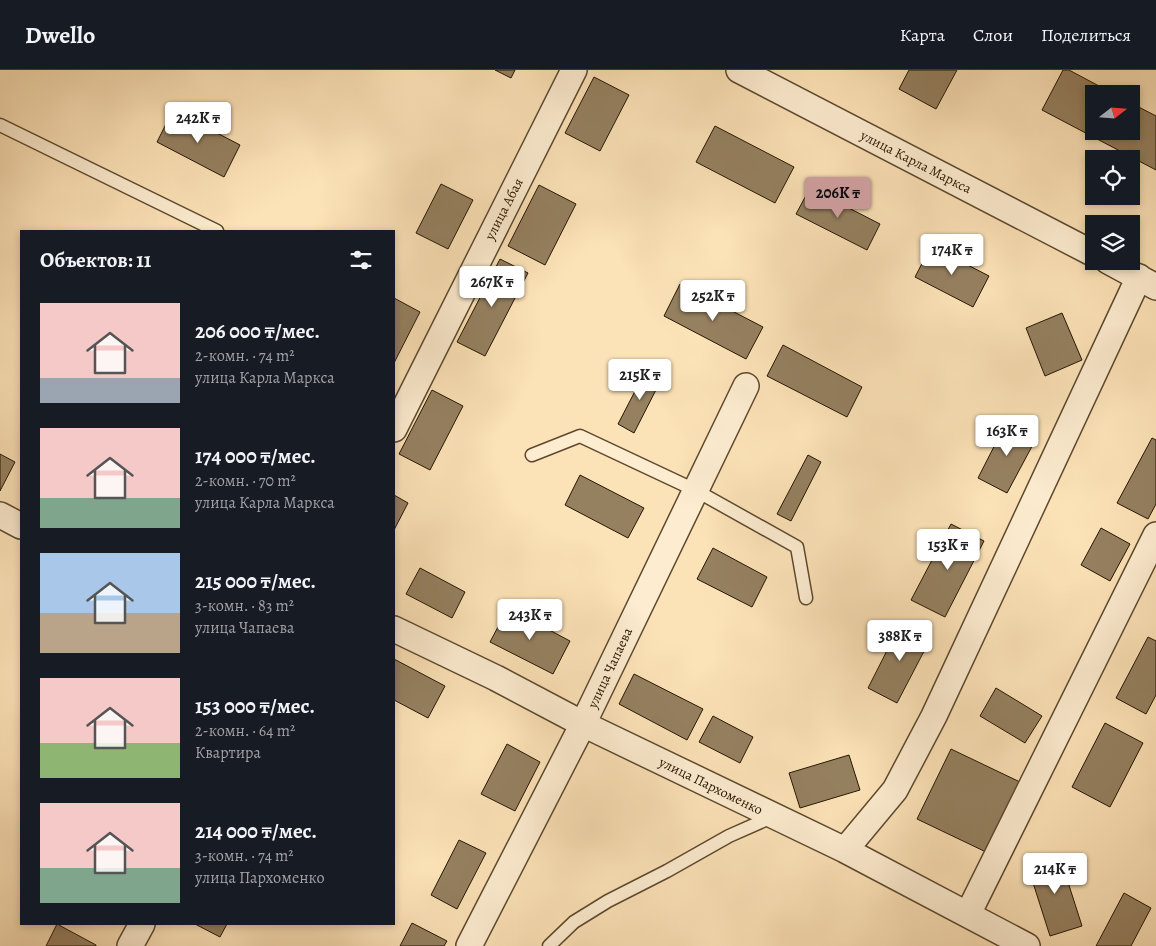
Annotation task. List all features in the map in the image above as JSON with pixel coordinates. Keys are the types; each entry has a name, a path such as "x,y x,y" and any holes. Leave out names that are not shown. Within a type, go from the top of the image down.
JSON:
{"street":[{"name":"улица Абая","path":"395,427 574,70"},
{"name":"улица Карла Маркса","path":"739,70 1085,249"},
{"path":"845,850 895,790 934,716 1148,282 1125,270"},
{"name":"улица Чапаева","path":"469,946 583,724 746,386"},
{"path":"0,515 20,525"},
{"path":"968,914 1156,535"},
{"name":"улица Пархоменко","path":"395,629 496,678 583,724 845,850 1026,946"},
{"path":"130,946 141,925"}],"lane":[{"path":"0,125 215,230"},
{"path":"532,455 580,436 695,490 797,547 806,598"},
{"path":"549,946 574,922 608,901 729,836 774,816"}],"building":[{"path":"495,70 515,70 511,78"},
{"path":"909,70 957,70 936,109 899,89"},
{"path":"1063,70 1069,70 1097,85 1085,85 1085,133 1042,110"},
{"path":"594,77 629,95 600,151 565,133"},
{"path":"1140,108 1156,116 1156,170 1140,162 1140,150 1118,150 1099,140 1140,140"},
{"path":"173,110 240,145 224,177 157,142"},
{"path":"715,126 794,167 775,203 696,162"},
{"path":"441,184 473,200 448,249 416,233"},
{"path":"539,185 576,204 545,265 508,246"},
{"path":"810,188 880,224 867,250 796,214"},
{"path":"931,246 989,276 973,307 915,277"},
{"path":"500,259 528,273 485,356 457,342"},
{"path":"680,284 763,327 746,359 664,316"},
{"path":"395,299 420,312 395,361"},
{"path":"1062,313 1082,360 1045,376 1026,328"},
{"path":"783,345 862,387 847,417 767,376"},
{"path":"646,370 662,378 634,433 618,424"},
{"path":"432,390 463,406 430,470 399,454"},
{"path":"1007,421 1037,437 1007,493 978,478"},
{"path":"1152,438 1156,440 1156,504 1148,519 1117,503"},
{"path":"0,454 15,462 0,491"},
{"path":"808,455 821,462 791,521 777,514"},
{"path":"580,475 644,508 628,538 565,505"},
{"path":"395,496 408,503 395,528"},
{"path":"951,524 984,541 945,617 911,600"},
{"path":"1101,528 1130,544 1110,581 1081,565"},
{"path":"713,548 767,577 752,607 697,579"},
{"path":"420,568 465,592 452,618 406,594"},
{"path":"508,608 570,641 553,674 490,642"},
{"path":"902,621 932,636 897,703 868,688"},
{"path":"1148,637 1156,641 1156,695 1146,714 1116,698"},
{"path":"395,660 445,686 428,718 395,701"},
{"path":"634,674 703,709 687,740 619,704"},
{"path":"996,688 1042,716 1025,743 980,716"},
{"path":"713,716 753,737 740,763 699,742"},
{"path":"1105,723 1143,743 1110,807 1072,787"},
{"path":"507,744 540,762 515,811 481,794"},
{"path":"951,749 1020,782 986,852 917,819"},
{"path":"849,755 860,790 800,808 789,773"},
{"path":"459,840 486,853 457,909 431,895"},
{"path":"1059,854 1082,926 1050,936 1027,864"},
{"path":"1124,893 1151,908 1131,946 1096,946"},
{"path":"412,923 447,941 444,946 400,946"},
{"path":"56,925 96,945 96,946 46,946"},
{"path":"197,925 226,925 220,937"}]}
